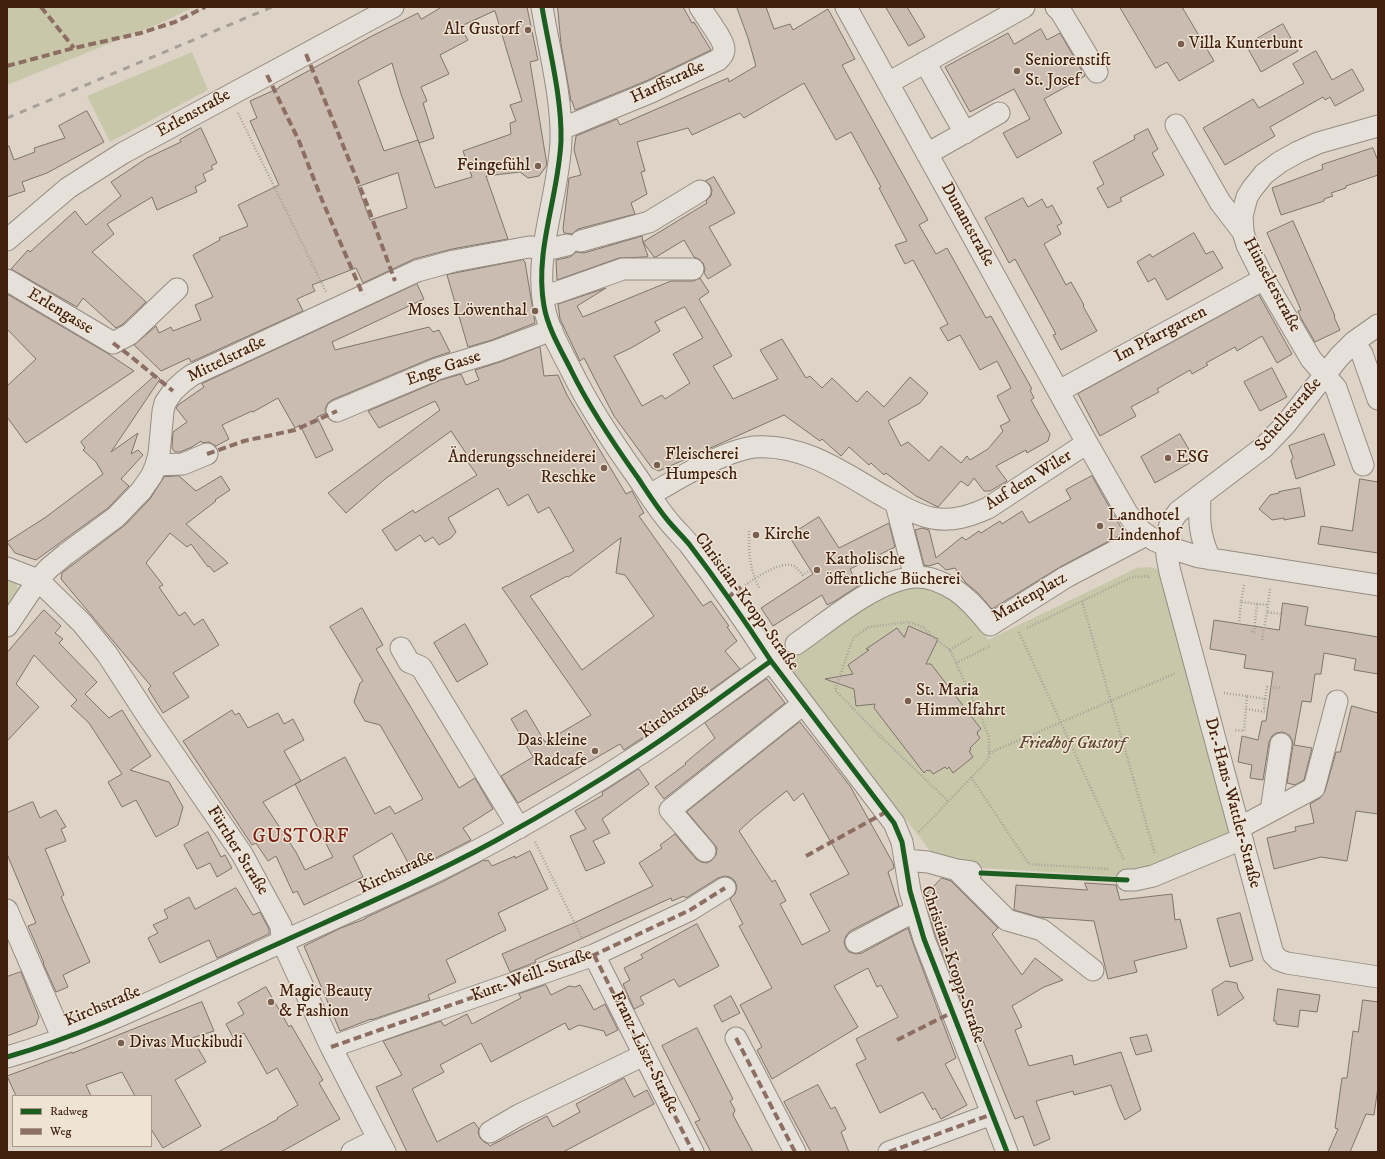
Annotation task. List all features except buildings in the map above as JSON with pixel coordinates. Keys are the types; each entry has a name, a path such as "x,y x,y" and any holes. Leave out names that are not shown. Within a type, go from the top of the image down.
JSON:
{"street":[{"name":"Erlenstraße","path":"7,240 61,194 87,175 123,153 393,7"},
{"name":"Christian-Kropp-Straße","path":"542,7 555,82 560,128 558,165 543,247 543,296 546,314 552,330 596,417 650,495 670,523 688,543 750,629 771,661 894,823 902,842 910,891 915,911 1007,1152"},
{"name":"Harffstraße","path":"560,128 651,92 720,58 724,50 722,43 700,7"},
{"name":"Dunantstraße","path":"846,7 1087,443"},
{"path":"888,83 1024,7"},
{"path":"1056,7 1062,12 1097,72"},
{"path":"925,62 965,133"},
{"path":"927,154 999,113"},
{"path":"1176,125 1220,202 1243,232"},
{"name":"Hünselerstraße","path":"1363,465 1336,388 1311,359 1264,279 1252,256 1243,232 1242,216 1247,197 1257,182 1271,168 1290,156 1318,143 1378,126"},
{"name":"Mittelstraße","path":"7,626 38,580 57,561 116,517 141,491 152,475 156,465 165,403 178,385 192,376 407,275 454,261 529,247 554,248 649,222 700,191"},
{"path":"543,296 623,269 693,269"},
{"name":"Im Pfarrgarten","path":"1059,391 1264,279"},
{"name":"Erlengasse","path":"7,280 113,343 130,334 177,289"},
{"name":"Schellestraße","path":"1166,546 1167,530 1173,517 1184,506 1264,447 1284,425 1339,357 1354,342 1378,325"},
{"name":"Enge Gasse","path":"337,412 438,368 496,351 552,330"},
{"path":"1354,342 1362,354 1378,398"},
{"name":"Auf dem Wiler","path":"650,495 727,454 746,449 770,447 788,449 819,459 896,504 916,513 933,518 958,518 972,515 988,508 1087,443 1127,513 1135,524 1146,535 1166,546 1188,554 1210,559 1378,585"},
{"path":"156,465 183,464 206,454"},
{"path":"1200,495 1200,529 1204,546 1210,559"},
{"path":"896,504 915,577"},
{"name":"Marienplatz","path":"796,644 853,603 872,592 892,583 915,577 922,577 937,581 956,591 966,599 990,625 1073,573 1146,535"},
{"name":"Dr.-Hans-Wattler-Straße","path":"1166,546 1170,572 1274,954 1277,959 1287,963 1378,977"},
{"path":"7,568 38,580"},
{"name":"Fürther Straße","path":"38,580 82,623 108,654 149,720 242,854 281,926 282,941 331,1047 382,1145"},
{"path":"401,648 409,662 421,667 519,828"},
{"name":"Kirchstraße","path":"7,1057 63,1039 146,1004 443,868 519,828 600,780 642,753 771,661"},
{"path":"1122,872 1135,880 1153,876 1241,833 1271,811 1314,788 1337,701"},
{"path":"705,851 670,810 803,704"},
{"path":"1271,811 1282,744"},
{"path":"905,860 928,862 957,870 981,873"},
{"path":"957,870 1007,920 1042,930 1093,970"},
{"name":"Kurt-Weill-Straße","path":"331,1047 594,955 690,910 725,888"},
{"path":"7,910 63,1039"},
{"path":"856,942 915,911"},
{"name":"Franz-Liszt-Straße","path":"594,955 694,1152"},
{"path":"736,1038 795,1152"},
{"path":"490,1132 519,1115 644,1055"},
{"path":"889,1152 992,1114"},
{"path":"352,1152 382,1145"}],"path":[{"path":"228,95 334,309"},
{"path":"749,531 749,560 754,579 760,589"},
{"path":"741,587 780,566 795,566 803,575 810,570"},
{"path":"1122,872 1060,722 1018,632 1132,577 1149,576 1151,584"},
{"path":"1239,624 1244,584"},
{"path":"1262,640 1270,588"},
{"path":"1082,601 1156,859"},
{"path":"1242,602 1268,605"},
{"path":"1251,631 1254,632 1257,604"},
{"path":"1267,612 1282,614"},
{"path":"920,831 986,762 989,757 989,737 950,650 923,627 908,622 869,626 853,638 835,690 878,734 948,801"},
{"path":"950,650 990,625"},
{"path":"956,663 991,646"},
{"path":"989,753 1176,673 1178,680"},
{"path":"1246,709 1267,710 1264,708 1267,687 1282,688"},
{"path":"1222,693 1265,699"},
{"path":"1212,728 1244,731 1247,696"},
{"path":"970,777 1030,864 1106,869 1122,872"},
{"path":"519,828 531,834 582,939 594,955"}],"green space":[{"path":"7,7 194,7 165,21 7,85"},
{"path":"192,52 208,90 110,142 87,96"},
{"name":"Friedhof Gustorf","path":"1149,567 1160,570 1232,836 1129,877 983,868 934,856 785,662 849,613 901,587 926,584 948,594 979,624 988,640 1137,568"},
{"path":"7,574 15,578 17,583 17,592 7,610"}],"railway":[{"path":"7,118 272,7"}],"marked path":[{"path":"41,7 74,48"},
{"path":"7,66 74,48 141,33 175,22 205,7"},
{"path":"306,54 366,202 395,281"},
{"path":"267,75 299,141 322,200 363,295"},
{"path":"113,343 173,391"},
{"path":"207,454 244,441 295,430 337,411"},
{"path":"727,598 741,587"},
{"path":"806,856 886,812"},
{"path":"331,1047 594,955 690,910 725,888"},
{"path":"594,955 693,1152"},
{"path":"897,1040 953,1012"},
{"path":"736,1038 795,1152"},
{"path":"889,1152 992,1114"}],"cycle path":[{"path":"542,7 557,91 561,124 559,161 544,244 542,264 544,306 552,331 578,384 594,412 653,501 700,558 771,661 894,823 902,842 910,891 924,939 1007,1152"},
{"path":"7,1057 70,1036 131,1011 465,857 550,810 622,766 673,732 771,661"},
{"path":"981,873 1127,880"}],"place":[{"name":"Alt Gustorf","path":"528,30"},
{"name":"Villa Kunterbunt","path":"1181,44"},
{"name":"Seniorenstift St. Josef","path":"1017,71"},
{"name":"Feingefühl","path":"538,166"},
{"name":"Moses Löwenthal","path":"535,311"},
{"name":"ESG","path":"1168,458"},
{"name":"Fleischerei Humpesch","path":"657,465"},
{"name":"Änderungsschneiderei Reschke","path":"604,468"},
{"name":"Landhotel Lindenhof","path":"1100,526"},
{"name":"Kirche","path":"756,535"},
{"name":"Katholische öffentliche Bücherei","path":"817,570"},
{"name":"St. Maria Himmelfahrt","path":"908,701"},
{"name":"Das kleine Radcafe","path":"595,751"},
{"name":"Magic Beauty & Fashion","path":"271,1002"},
{"name":"Divas Muckibudi","path":"121,1043"}],"district":[{"name":"GUSTORF","path":"301,838"}]}
